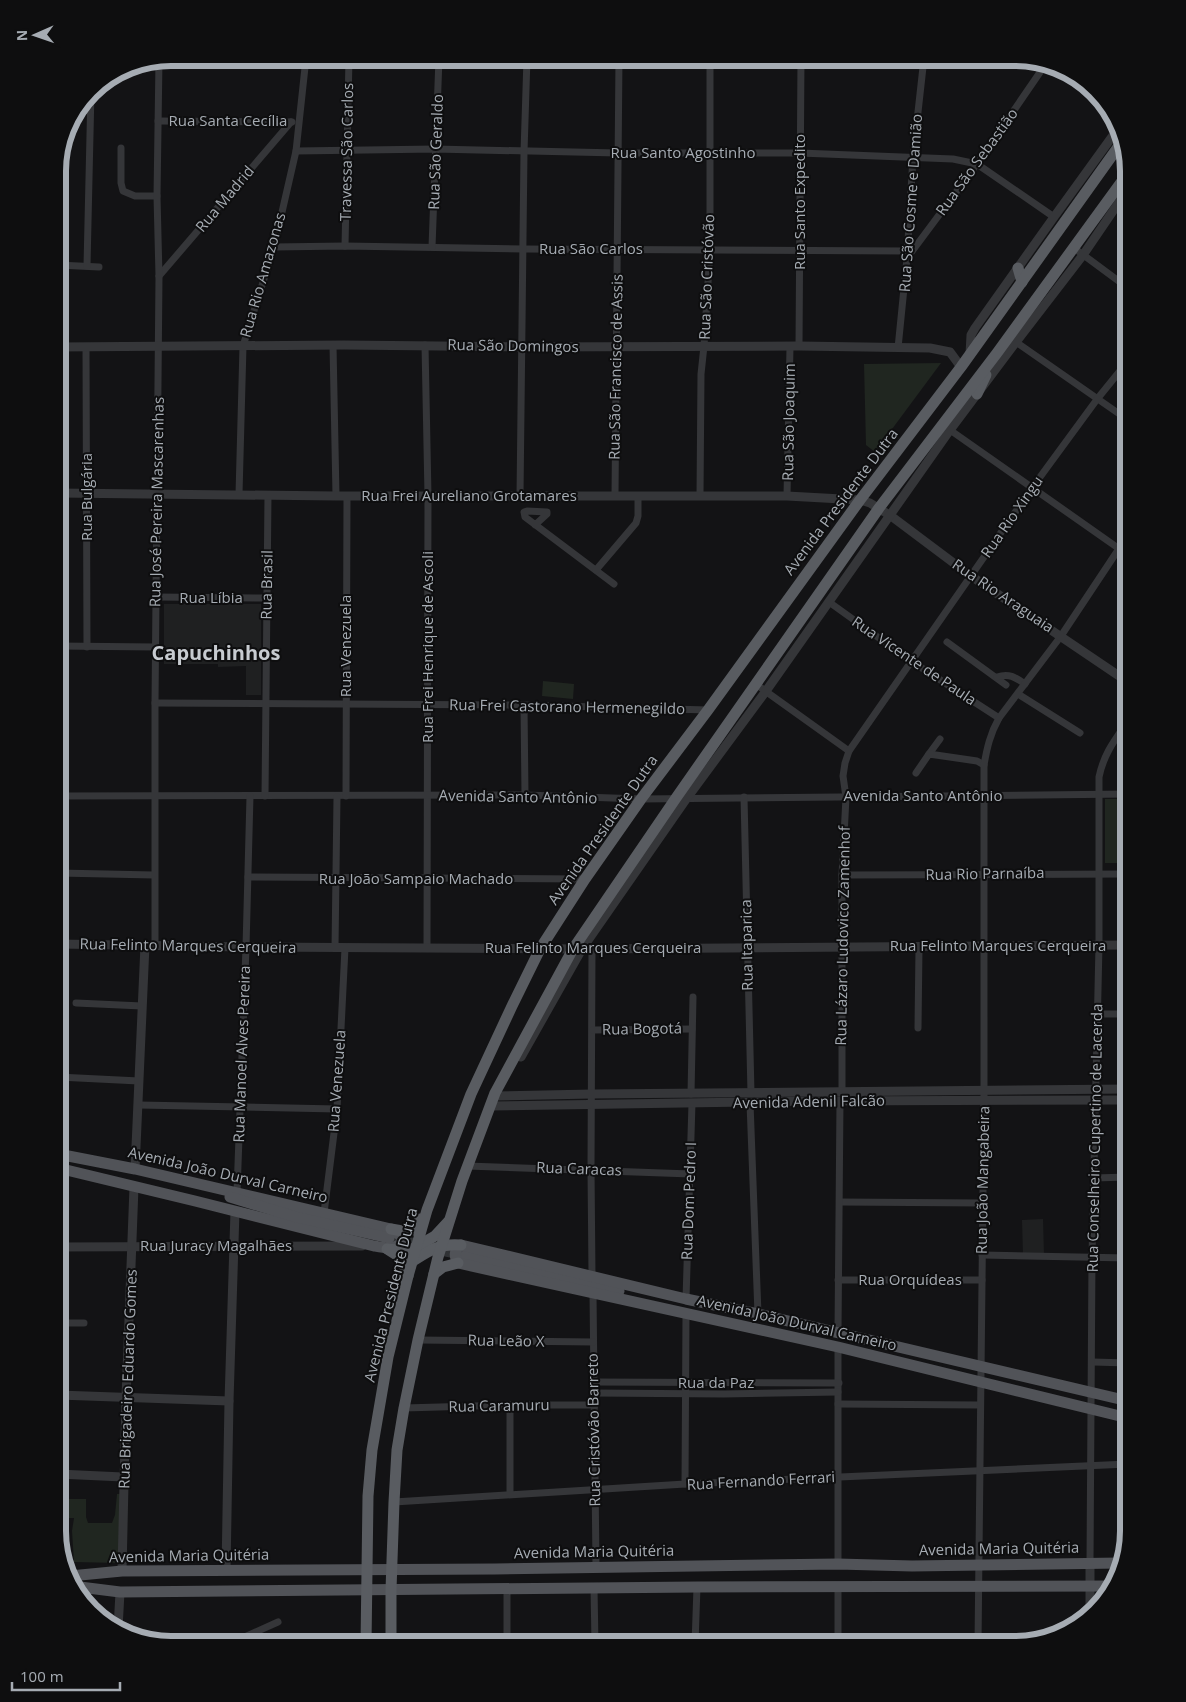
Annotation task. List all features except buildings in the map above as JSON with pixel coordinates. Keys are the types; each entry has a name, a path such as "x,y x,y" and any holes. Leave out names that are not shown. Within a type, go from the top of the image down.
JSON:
{"highway":[{"name":"Avenida Presidente Dutra","path":"366,1636 368,1496 372,1450 388,1357 415,1247 427,1210 472,1094 540,949 585,879 641,799 860,500 961,367 1117,149"},
{"path":"391,1636 390,1590 394,1502 398,1450 404,1408 418,1340 442,1245 467,1166 493,1098 577,949 681,798 761,688 846,556 879,508 932,448 997,354 1078,252 1101,212 1120,185"},
{"path":"1101,212 1116,205"},
{"path":"1018,268 1022,282"},
{"path":"977,394 997,354"},
{"path":"389,1239 415,1229 427,1210"},
{"path":"389,1239 405,1251 410,1251 435,1236 450,1221"},
{"path":"450,1221 461,1255"},
{"path":"389,1239 400,1257 408,1276"},
{"path":"412,1261 434,1248 449,1244 461,1255"},
{"path":"434,1274 461,1255"}],"main road":[{"name":"Avenida João Durval Carneiro","path":"66,1156 135,1169 324,1213 389,1239"},
{"path":"66,1170 374,1246 389,1239"},
{"path":"203,1186 258,1207 389,1239"},
{"path":"201,1202 258,1207"},
{"name":"Avenida João Durval Carneiro","path":"461,1255 592,1275 686,1299 838,1332 1120,1399"},
{"name":"Avenida João Durval Carneiro","path":"461,1255 593,1293 838,1347 1120,1416"},
{"path":"461,1255 674,1304 686,1313"},
{"path":"674,1304 686,1299"},
{"name":"Avenida Maria Quitéria","path":"76,1575 120,1571 366,1568 495,1569 838,1564 912,1566 1114,1563"},
{"path":"321,1569 329,1579 326,1586 321,1590"},
{"path":"495,1569 493,1578 502,1589"},
{"path":"74,1570 120,1571"},
{"path":"87,1594 697,1586 1104,1586"},
{"path":"83,1587 119,1592"}],"street":[{"name":"Rua Rio Amazonas","path":"239,494 243,346 274,247 296,151 294,121 304,66"},
{"name":"Travessa São Carlos","path":"345,246 349,66"},
{"name":"Rua São Geraldo","path":"432,247 439,66"},
{"path":"520,496 527,66"},
{"name":"Rua São Francisco de Assis","path":"615,496 619,66"},
{"name":"Rua São Cristóvão","path":"700,496 701,374 710,250 710,66"},
{"name":"Rua Santo Expedito","path":"795,346 800,250 801,66"},
{"name":"Rua São Cosme e Damião","path":"898,348 907,255 913,157 923,66"},
{"name":"Rua José Pereira Mascarenhas","path":"155,945 154,796 159,346 157,196 159,67"},
{"name":"Rua São Sebastião","path":"907,255 977,164 1042,70"},
{"path":"87,266 91,104"},
{"name":"Rua Santa Cecília","path":"158,122 294,121"},
{"name":"Rua Madrid","path":"159,276 294,121"},
{"path":"970,354 971,335 1113,135"},
{"path":"121,148 121,183 123,190 135,196 157,196"},
{"name":"Rua Santo Agostinho","path":"296,151 435,149 524,152 800,153 953,159 977,164 1054,217"},
{"path":"788,648 829,602 891,516 932,448 950,430 1016,342 1078,252 1120,200"},
{"name":"Rua São Carlos","path":"274,247 800,250 907,255"},
{"path":"1078,252 1120,282"},
{"path":"66,265 99,267"},
{"path":"1016,342 1120,414"},
{"name":"Rua São Domingos","path":"66,347 425,345 522,348 795,346 930,348 950,352 961,367"},
{"name":"Rua Frei Henrique de Ascoli","path":"425,345 429,705 427,948"},
{"path":"332,346 336,496"},
{"name":"Rua São Joaquim","path":"787,496 795,346"},
{"name":"Rua Bulgária","path":"86,347 87,647"},
{"name":"Rua Rio Xingu","path":"849,751 1032,488 1120,371"},
{"path":"950,430 1119,548"},
{"name":"Rua Frei Aureliano Grotamares","path":"66,493 336,496 787,496 860,500 879,508"},
{"name":"Rua Brasil","path":"265,796 268,495"},
{"name":"Rua Venezuela","path":"346,796 347,496"},
{"path":"596,570 636,523 638,496"},
{"name":"Rua Rio Araguaia","path":"879,508 971,576 1120,677"},
{"path":"535,525 614,584"},
{"name":"Rua João Mangabeira","path":"978,1586 984,1101 984,765 988,744 999,718 1060,636 1119,548"},
{"path":"846,556 856,564"},
{"name":"Rua Líbia","path":"156,597 266,598"},
{"name":"Rua Vicente de Paula","path":"829,602 911,660 999,718"},
{"path":"948,642 1006,685"},
{"path":"66,646 156,647"},
{"path":"997,677 1011,675 1025,684"},
{"path":"761,688 849,751"},
{"path":"1018,694 1080,733"},
{"name":"Rua Frei Castorano Hermenegildo","path":"155,703 524,705 708,710"},
{"path":"524,705 525,796"},
{"name":"Rua Conselheiro Cupertino de Lacerda","path":"1090,1563 1093,1362 1092,1257 1099,777 1104,758 1120,733"},
{"path":"916,773 940,739"},
{"name":"Rua Lázaro Ludovico Zamenhof","path":"838,1332 843,946 842,875 846,797 843,776 849,751"},
{"path":"929,754 977,761 984,765"},
{"name":"Avenida Santo Antônio","path":"66,796 525,796 641,799 1120,794"},
{"name":"Rua Manoel Alves Pereira","path":"237,1192 250,796"},
{"name":"Rua Venezuela","path":"324,1213 337,1109 340,948 336,879 336,797"},
{"name":"Rua Itaparica","path":"744,797 758,1314"},
{"path":"66,873 154,875"},
{"name":"Rua Rio Parnaíba","path":"842,875 1120,874"},
{"name":"Rua João Sampaio Machado","path":"248,877 585,879"},
{"name":"Rua Felinto Marques Cerqueira","path":"66,944 246,948 540,949 843,946 919,948 1120,945"},
{"path":"135,1169 145,945"},
{"path":"918,1028 919,948"},
{"path":"592,949 592,1275"},
{"name":"Rua Dom Pedro I","path":"686,1299 691,1174 693,997"},
{"path":"76,1003 142,1006"},
{"path":"1097,1014 1120,1014"},
{"name":"Rua Bogotá","path":"593,1030 692,1029"},
{"path":"66,1077 139,1081"},
{"name":"Avenida Adenil Falcão","path":"493,1098 592,1094 629,1098 841,1097 984,1091 1120,1089"},
{"name":"Avenida Adenil Falcão","path":"891,1096 984,1101 1120,1100"},
{"name":"Avenida Adenil Falcão","path":"493,1098 592,1103 629,1098"},
{"path":"139,1105 337,1109"},
{"name":"Rua Caracas","path":"467,1166 691,1174"},
{"path":"1094,1178 1120,1178"},
{"name":"Rua Brigadeiro Eduardo Gomes","path":"120,1571 134,1187"},
{"path":"840,1202 982,1203"},
{"path":"226,1570 229,1401 235,1246 234,1211"},
{"name":"Rua Juracy Magalhães","path":"66,1247 374,1246"},
{"path":"982,1255 1120,1258"},
{"name":"Rua Orquídeas","path":"838,1280 982,1280"},
{"name":"Rua Cristóvão Barreto","path":"593,1293 596,1567"},
{"path":"685,1484 686,1313"},
{"path":"66,1324 84,1323"},
{"name":"Rua Leão X","path":"418,1340 593,1342"},
{"path":"838,1347 838,1564"},
{"path":"1093,1362 1120,1363"},
{"name":"Rua da Paz","path":"594,1382 839,1383"},
{"path":"724,1383 724,1394"},
{"name":"Rua da Paz","path":"594,1393 724,1394 838,1392"},
{"path":"66,1395 229,1401"},
{"path":"838,1404 980,1404"},
{"path":"510,1405 510,1494"},
{"name":"Rua Caramuru","path":"404,1408 595,1405"},
{"name":"Rua Fernando Ferrari","path":"394,1502 685,1484 1120,1464"},
{"path":"66,1474 123,1477"},
{"path":"1090,1563 1090,1604"},
{"path":"695,1636 697,1586"},
{"path":"838,1586 838,1636"},
{"path":"978,1586 978,1636"},
{"path":"594,1588 595,1636"},
{"path":"502,1589 506,1636"},
{"path":"118,1621 119,1592"},
{"path":"247,1636 278,1622"}],"shaded area":[{"path":"941,363 875,452 866,445 864,364"},
{"path":"164,604 261,604 261,695 246,695 246,666 218,667 218,664 164,664"},
{"path":"543,681 574,684 573,699 542,696"},
{"path":"1105,799 1120,799 1120,863 1105,863"},
{"path":"1043,1219 1044,1255 1023,1255 1022,1220"},
{"path":"117,1494 121,1494 119,1563 74,1562 72,1531 74,1518 67,1518 67,1499 86,1499 88,1523 112,1523 115,1515"}],"tunnel":[{"path":"393,1239 463,1255"}],"district":[{"name":"Capuchinhos","path":"216,653"}]}
